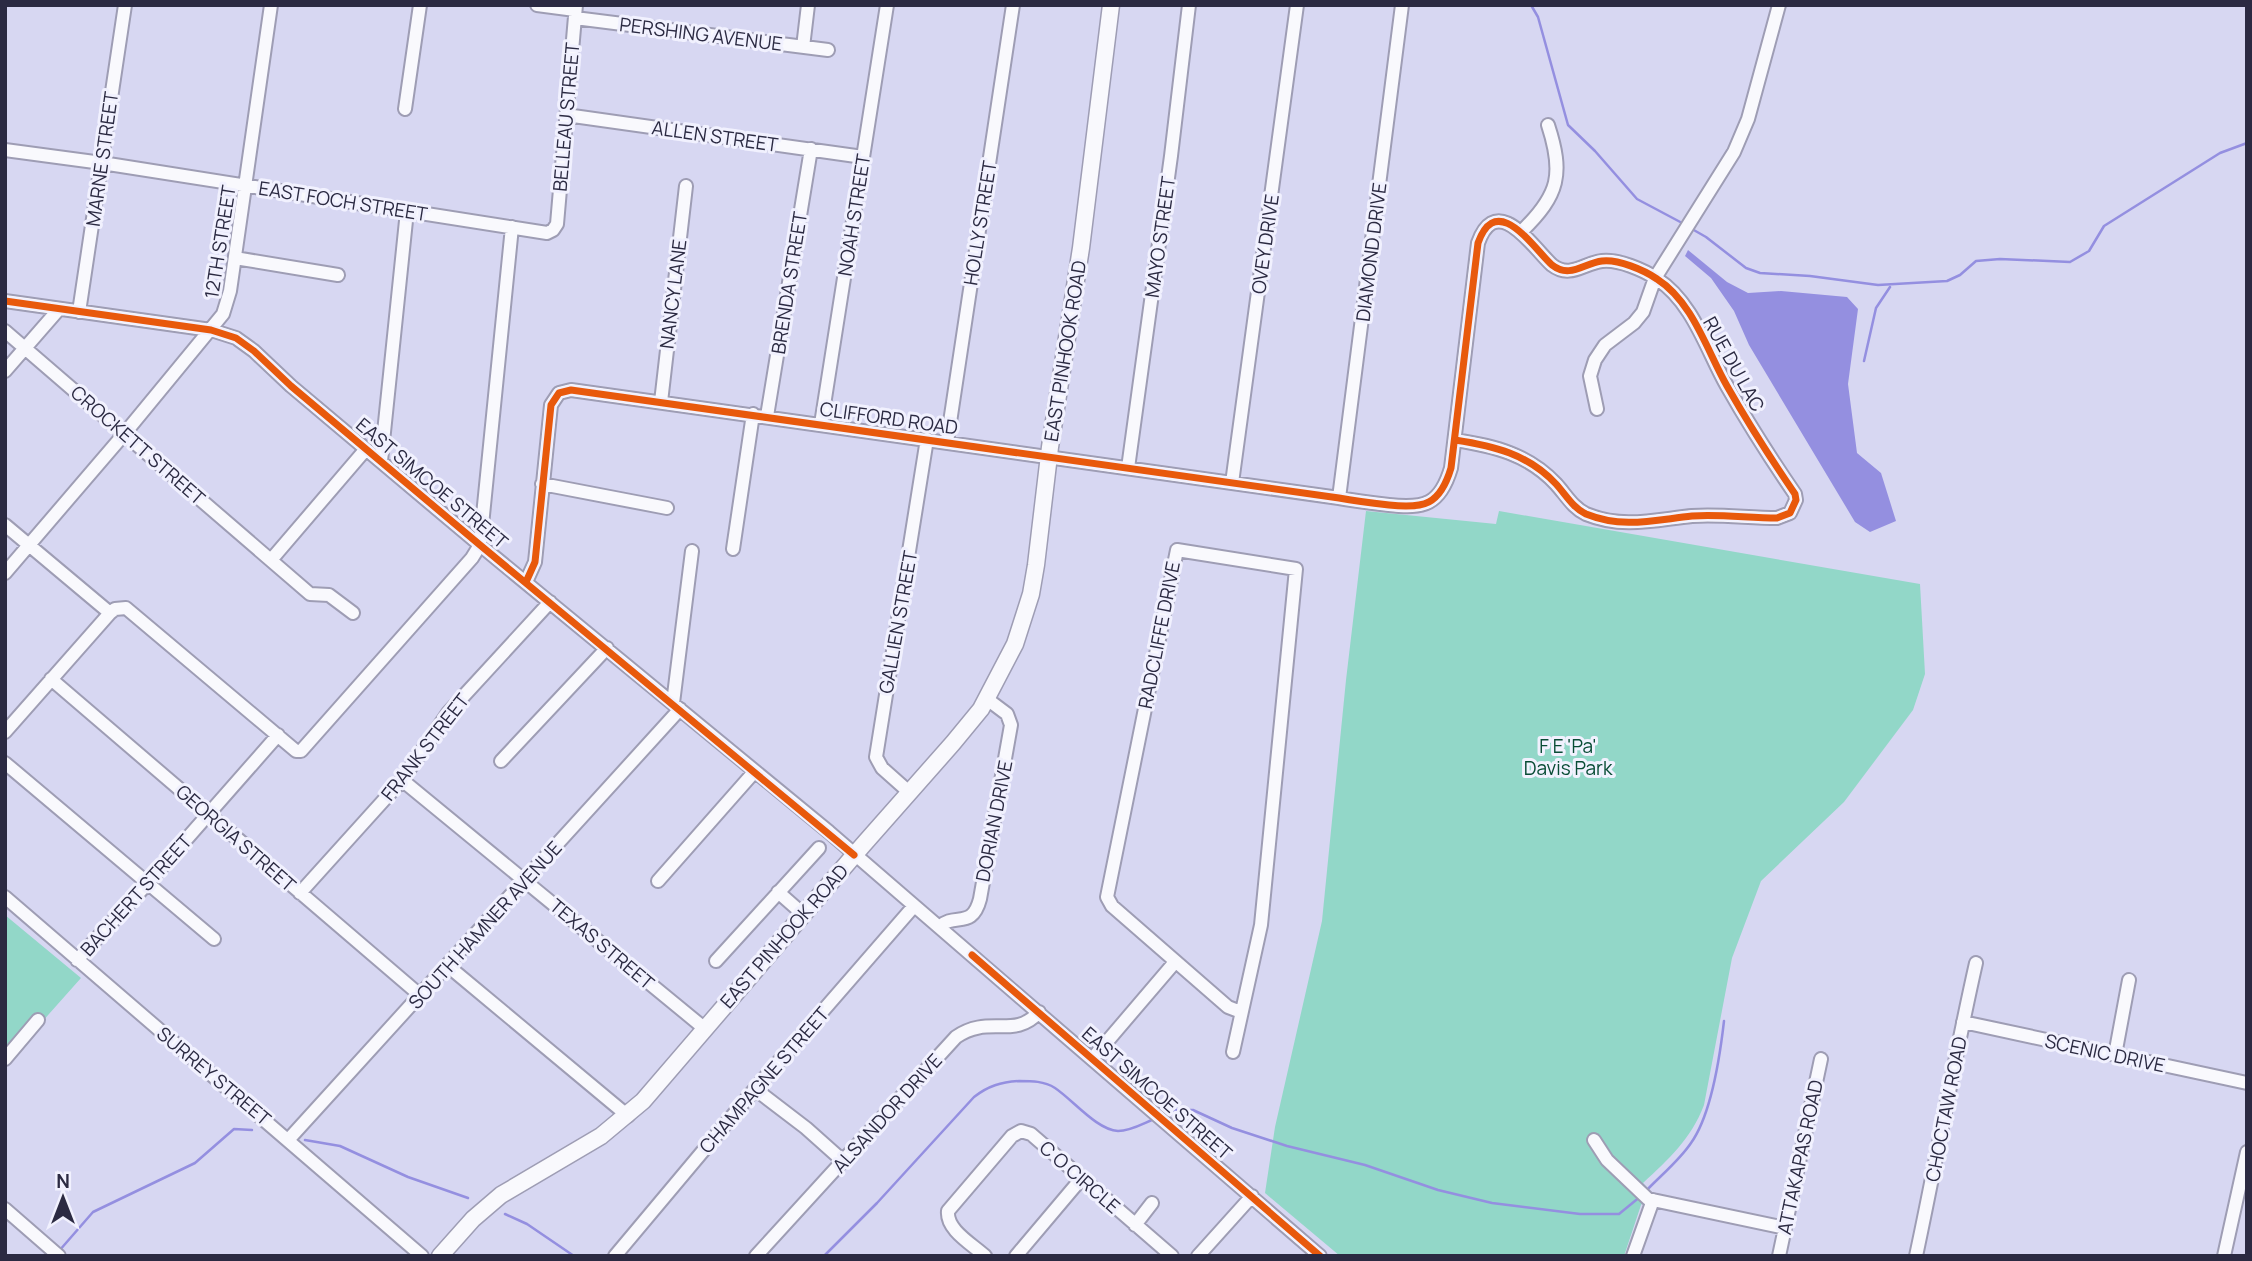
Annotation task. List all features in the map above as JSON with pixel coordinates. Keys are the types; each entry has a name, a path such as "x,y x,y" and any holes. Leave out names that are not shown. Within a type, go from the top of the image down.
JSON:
{"main road":[{"name":"EAST PINHOOK ROAD","path":"440,1256 473,1219 501,1195 601,1136 628,1115 667,1076 704,1028 953,743 987,699 1015,644 1031,594 1081,248 1111,5"}],"street":[{"name":"MARNE STREET","path":"79,312 125,5"},
{"name":"12TH STREET","path":"5,573 211,330 226,307 271,5"},
{"path":"405,108 420,5"},
{"name":"PERSHING AVENUE","path":"537,5 828,50"},
{"path":"803,47 808,5"},
{"name":"NOAH STREET","path":"821,424 887,5"},
{"name":"HOLLY STREET","path":"947,442 1013,5"},
{"name":"MAYO STREET","path":"1128,468 1189,5"},
{"name":"OVEY DRIVE","path":"1232,483 1297,5"},
{"name":"DIAMOND DRIVE","path":"1339,498 1402,5"},
{"path":"1597,409 1590,376 1591,368 1605,345 1643,312 1655,278 1734,152 1748,119 1779,5"},
{"name":"BELLEAU STREET","path":"555,228 575,11"},
{"name":"ALLEN STREET","path":"566,115 863,157"},
{"path":"1455,440 1478,243 1482,232 1499,222 1508,223 1522,232 1543,209 1555,185 1557,153 1548,125"},
{"name":"BRENDA STREET","path":"733,549 811,149"},
{"name":"EAST FOCH STREET","path":"5,150 544,233 555,228"},
{"name":"NANCY LANE","path":"661,402 686,186"},
{"path":"381,461 407,211"},
{"path":"7,726 110,613 121,607 132,613 296,751 301,751 472,558 480,545 512,228"},
{"name":"RUE DU LAC","path":"1455,440 1496,447 1520,456 1555,483 1574,506 1605,520 1653,523 1694,516 1777,519 1790,513 1796,500 1795,494 1743,414 1694,321 1671,291 1655,278 1606,260 1564,271 1549,262 1522,232"},
{"path":"235,258 338,275"},
{"name":"EAST SIMCOE STREET","path":"5,301 211,330 236,338 254,351 480,545 755,771 1040,1012 1320,1256"},
{"path":"5,371 59,309"},
{"name":"CROCKETT STREET","path":"5,331 310,594 328,595 353,613"},
{"name":"CLIFFORD ROAD","path":"526,582 535,562 549,415 554,398 559,393 571,390 1408,507 1427,504 1441,491 1451,468 1455,440"},
{"name":"GALLIEN STREET","path":"909,792 882,768 876,757 927,439"},
{"path":"271,560 366,449"},
{"path":"542,484 667,508"},
{"path":"5,525 110,613"},
{"name":"RADCLIFFE DRIVE","path":"1233,1052 1261,925 1286,693 1296,569 1177,550 1107,891 1112,906 1228,1007 1241,1013"},
{"path":"676,706 692,551"},
{"name":"FRANK STREET","path":"300,893 402,780 448,713 550,602"},
{"path":"501,761 607,648"},
{"name":"GEORGIA STREET","path":"51,679 421,996"},
{"name":"DORIAN DRIVE","path":"939,927 947,921 970,917 980,900 1011,725 1007,714 987,699"},
{"name":"SOUTH HAMNER AVENUE","path":"289,1139 525,881 676,706"},
{"name":"BACHERT STREET","path":"77,960 148,884 278,735"},
{"path":"5,763 214,939"},
{"path":"658,881 755,771"},
{"name":"TEXAS STREET","path":"402,780 704,1028"},
{"path":"716,961 819,848"},
{"path":"779,892 803,914"},
{"name":"SURREY STREET","path":"5,897 422,1256"},
{"name":"CHAMPAGNE STREET","path":"615,1256 914,906"},
{"path":"1093,1058 1175,962"},
{"name":"CHOCTAW ROAD","path":"1916,1256 1976,963"},
{"path":"448,966 628,1115"},
{"path":"2115,1055 2129,980"},
{"name":"ALSANDOR DRIVE","path":"756,1256 957,1037 982,1026 1012,1027 1026,1024 1040,1012"},
{"path":"5,1059 38,1020"},
{"name":"SCENIC DRIVE","path":"1963,1023 2247,1083"},
{"name":"ATTAKAPAS ROAD","path":"1779,1256 1821,1059"},
{"path":"755,1089 806,1128 843,1161"},
{"name":"C O CIRCLE","path":"985,1256 951,1226 948,1211 1015,1133 1021,1131 1031,1134 1172,1256"},
{"path":"1594,1140 1607,1160 1650,1199 1785,1228"},
{"path":"2224,1256 2247,1152"},
{"path":"1016,1256 1081,1179"},
{"path":"1198,1256 1252,1196"},
{"path":"1633,1256 1650,1199"},
{"path":"1135,1225 1152,1203"},
{"path":"5,1209 56,1253"}],"green space":[{"name":"F E 'Pa' Davis Park","path":"1366,511 1496,524 1499,511 1920,584 1925,674 1913,710 1844,802 1761,881 1732,958 1704,1105 1686,1138 1643,1183 1651,1192 1641,1205 1624,1256 1340,1256 1265,1193 1275,1127 1322,921"},
{"path":"5,915 81,978 41,1023 33,1016 5,1048"}],"shaded area":[{"path":"1688,250 1727,282 1748,293 1781,291 1847,297 1858,309 1848,384 1857,453 1881,473 1896,521 1870,532 1855,522 1749,345 1734,311 1711,278 1685,256"}],"waterway":[{"path":"1531,5 1538,17 1568,125 1637,199 1684,224"},
{"path":"1692,229 1746,268 1760,273 1878,285 1947,281 1960,275 1976,261 2000,259 2070,262 2089,251 2104,226 2220,153 2247,143"},
{"path":"1864,361 1876,308 1890,287"},
{"path":"1646,1191 1681,1156 1698,1131 1714,1085 1724,1021"},
{"path":"824,1256 877,1203 974,1097 990,1087 1019,1081 1047,1084 1102,1126 1118,1131 1131,1129 1154,1119"},
{"path":"1163,1115 1174,1110 1193,1110 1232,1128 1287,1146 1365,1165 1438,1190 1492,1203 1580,1214 1619,1214 1641,1196"},
{"path":"59,1251 93,1212 195,1163 234,1129 252,1130"},
{"path":"305,1140 340,1146 408,1177 468,1198"},
{"path":"505,1214 527,1224 574,1256"}],"cycle path":[{"path":"526,582 535,562 551,405 559,393 571,390 1370,503 1421,505 1429,502 1442,490 1451,468 1478,243 1486,228 1495,222 1505,222 1515,228 1559,269 1565,271 1595,262 1616,262 1645,272 1670,289 1690,314 1727,386 1795,494 1796,500 1790,513 1777,518 1692,516 1639,522 1600,519 1573,505 1556,484 1522,458 1483,445 1455,440"},
{"path":"5,301 211,330 236,338 480,545 854,855"},
{"path":"972,955 1320,1256"}]}
